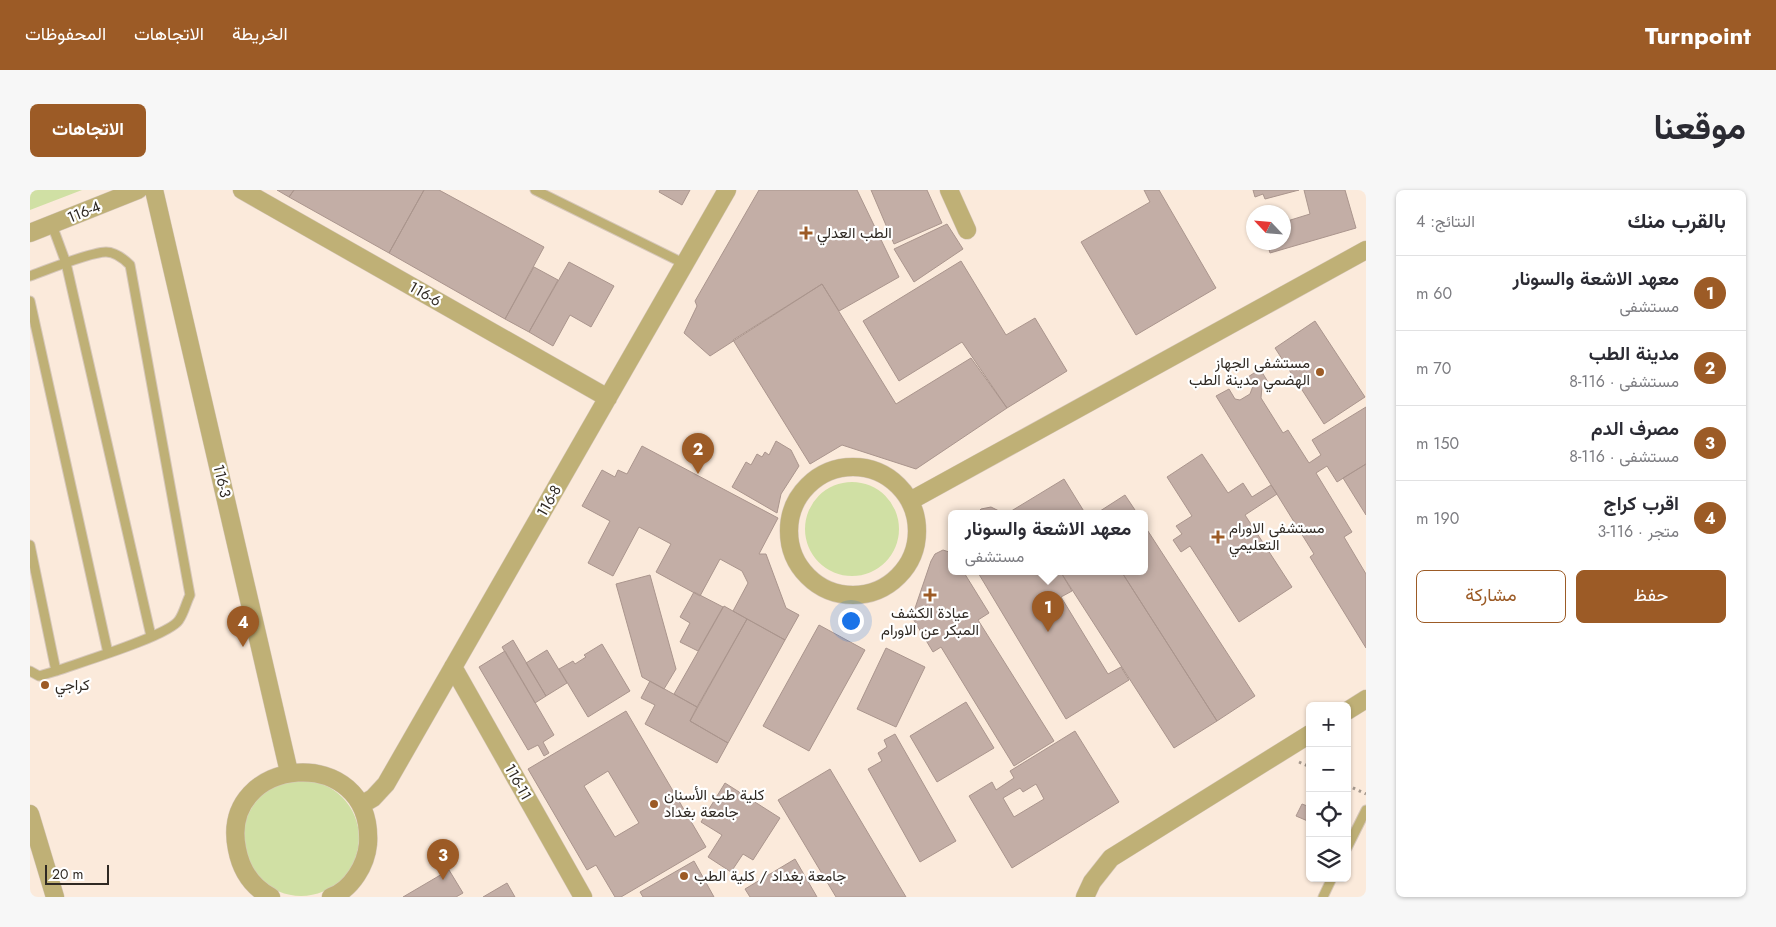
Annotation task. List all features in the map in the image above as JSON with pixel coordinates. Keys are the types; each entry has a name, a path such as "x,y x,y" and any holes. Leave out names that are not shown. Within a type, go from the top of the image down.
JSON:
{"street":[{"name":"116-4","path":"30,233 138,190"},
{"name":"116-3","path":"154,190 289,772"},
{"name":"116-6","path":"242,190 608,398"},
{"name":"116-8","path":"361,805 372,798 386,784 728,190"},
{"path":"948,190 967,230"},
{"path":"910,501 1366,250"},
{"path":"848,467 866,468 891,480 910,501 916,517 916,543 910,561 900,574 886,586 869,594 844,595 822,588 809,579 800,568 790,548 789,524 793,508 802,492 816,479 832,470 848,467"},
{"name":"116-11","path":"453,667 582,897"},
{"path":"1351,708 1366,699"},
{"path":"1084,897 1092,882 1111,858 1306,736"},
{"path":"271,897 251,882 239,862 235,839 238,816 250,796 267,780 289,772 310,771 330,776 348,788 361,805 369,829 367,854 356,877 338,894 331,897"},
{"path":"30,814 55,897"}],"lane":[{"path":"535,190 684,264"},
{"path":"52,225 66,263 151,636"},
{"path":"30,276 66,263 106,252 120,256 130,265 190,595 179,621 151,636 108,653 39,676 30,671"},
{"path":"30,301 108,653"},
{"path":"30,545 56,671"},
{"path":"1351,840 1366,810"},
{"path":"1323,897 1330,882"}],"path":[{"path":"1351,787 1366,794"}],"green space":[{"path":"30,190 82,190 30,210"},
{"path":"843,482 861,482 886,495 896,511 899,529 896,547 886,563 861,576 843,576 818,563 805,538 805,520 818,495"},
{"path":"301,780 323,785 342,797 354,816 359,838 354,860 342,879 323,891 301,896 279,891 260,879 248,860 243,838 248,816 260,797 279,785"}],"building":[{"path":"277,190 294,190 289,197"},
{"path":"294,190 424,190 389,253 289,197"},
{"path":"424,190 439,190 544,247 505,319 389,253"},
{"path":"660,190 690,190 682,205 659,192"},
{"name":"الطب العدلي","path":"759,190 857,190 899,277 839,311 822,284 710,356 684,333 697,306 695,301"},
{"path":"871,190 927,190 942,223 894,244"},
{"path":"1144,190 1159,190 1216,288 1136,335 1081,242 1150,202"},
{"path":"1253,190 1299,190 1265,199 1263,194 1255,197"},
{"path":"1304,190 1345,190 1356,228 1291,247 1291,220 1310,214"},
{"path":"947,224 963,249 914,282 894,249"},
{"path":"1269,250 1280,250 1270,253"},
{"path":"961,261 1006,335 1035,318 1067,371 1007,408 962,342 899,381 863,321"},
{"path":"569,262 614,286 591,327 570,315 553,346 529,332"},
{"path":"534,267 558,280 529,332 505,319"},
{"path":"822,284 896,404 971,358 1007,408 916,469 842,445 810,464 733,340"},
{"name":"مستشفى الجهاز الهضمي مدينة الطب","path":"1315,321 1365,397 1324,424 1275,348"},
{"path":"1260,369 1268,382 1262,386 1261,398 1283,433 1288,430 1309,463 1321,455 1312,440 1366,407 1366,464 1337,482 1327,466 1316,473 1352,532 1344,537 1366,574 1366,648 1310,557 1314,554 1216,396 1229,389 1235,399 1240,400 1250,394 1253,386 1248,377"},
{"path":"776,441 791,450 799,466 781,494 777,513 732,487 746,462 751,465 757,454 762,457 765,452 769,455"},
{"path":"642,446 778,518 759,554 766,554 786,608 799,615 785,640 733,611 748,583 742,571 720,559 700,596 656,572 671,544 639,527 613,576 588,563 610,521 582,506 602,470 615,477 618,470 627,474"},
{"name":"مستشفى الاورام التعليمي","path":"1202,454 1228,493 1243,483 1252,497 1271,485 1277,494 1245,515 1292,587 1239,622 1190,546 1181,552 1173,540 1182,534 1176,526 1192,516 1167,477"},
{"path":"1366,464 1366,515 1343,478"},
{"path":"1064,479 1083,510 1013,510"},
{"path":"1125,495 1135,510 1102,510"},
{"path":"991,507 997,510 980,510"},
{"path":"1148,531 1255,696 1217,721 1124,575 1148,575"},
{"path":"943,550 948,552 948,575 965,575 989,613 978,620 1054,741 1014,766 941,647 933,652 912,617 935,554"},
{"path":"650,575 676,669 664,689 642,677 616,584"},
{"path":"979,575 1062,575 1072,591 1061,597 1108,674 1121,667 1129,680 1066,719"},
{"path":"1063,575 1124,575 1217,721 1174,748"},
{"path":"694,592 723,607 698,651 680,642 690,623 680,617"},
{"path":"724,606 747,619 697,707 674,694"},
{"path":"747,619 785,640 728,743 690,721"},
{"path":"819,625 865,650 809,751 763,726"},
{"path":"513,640 546,696 535,703 502,647"},
{"path":"602,644 630,691 588,717 559,669 573,661 575,664 586,657 584,655"},
{"path":"886,648 925,667 896,727 857,709"},
{"path":"547,650 567,683 546,696 526,663"},
{"path":"505,651 554,735 543,742 549,753 544,756 538,745 528,750 479,667"},
{"path":"650,681 697,707 690,721 728,743 717,763 645,724 655,705 641,698"},
{"path":"966,702 994,748 937,782 910,736"},
{"name":"كلية طب الأسنان جامعة بغداد","path":"626,711 706,847 621,897 615,897 596,865 587,870 528,769","holes":["608,771 639,823 615,837 584,786"]},
{"path":"1075,731 1119,802 1012,868 969,796 992,782 996,790 1014,778 1010,771","holes":["1036,784 1044,799 1014,817 1003,798 1020,788 1023,792"]},
{"path":"895,734 956,841 920,862 868,769 882,761 878,753 887,747 884,740"},
{"path":"830,769 906,897 836,897 778,800"},
{"path":"725,783 780,818 753,860 743,854 731,872 708,857 722,835 701,822"},
{"path":"1302,804 1306,806 1306,820 1296,816"},
{"path":"795,859 817,897 750,897 745,889"},
{"name":"جامعة بغداد / كلية الطب","path":"694,861 714,897 643,897 640,892"},
{"path":"449,870 463,893 456,897 403,897"},
{"path":"507,883 515,897 483,897"}],"place":[{"name":"الطب العدلي","path":"806,233"},
{"name":"مستشفى الجهاز الهضمي مدينة الطب","path":"1320,372"},
{"name":"مدينة الطب","path":"698,474"},
{"name":"مستشفى الاورام التعليمي","path":"1218,537"},
{"name":"عيادة الكشف المبكر عن الاورام","path":"930,595"},
{"name":"معهد الاشعة والسونار","path":"1048,632"},
{"name":"اقرب كراج","path":"243,647"},
{"name":"كراجي","path":"45,685"},
{"name":"كلية طب الأسنان جامعة بغداد","path":"654,804"},
{"name":"جامعة بغداد / كلية الطب","path":"684,876"},
{"name":"مصرف الدم","path":"443,880"}]}
